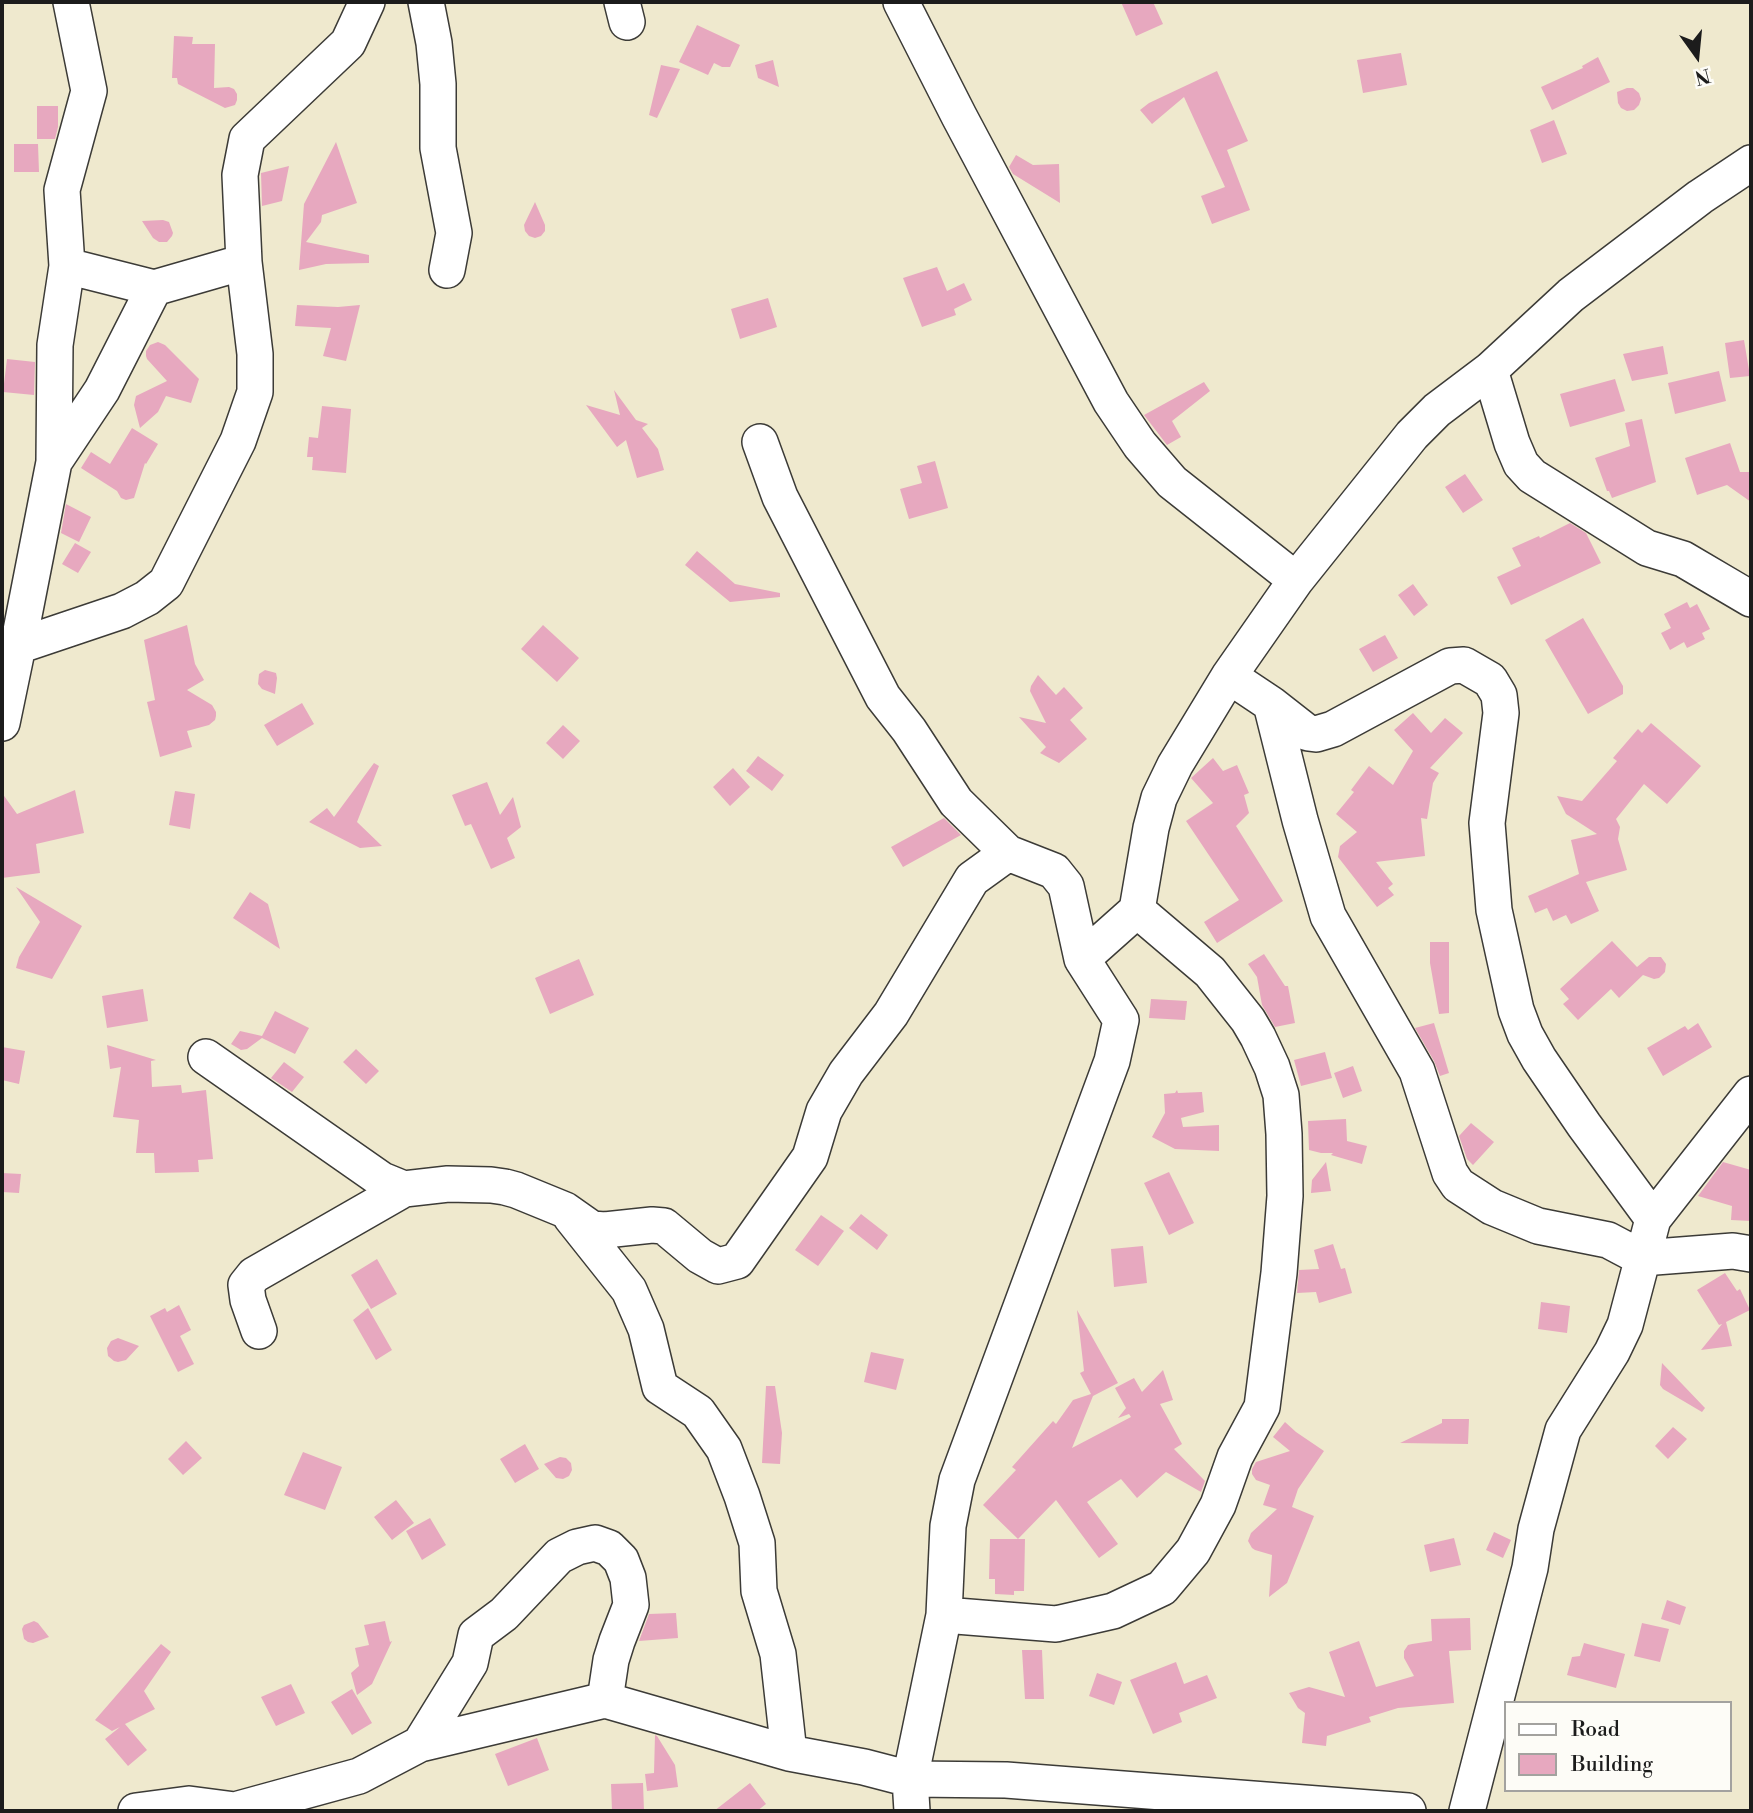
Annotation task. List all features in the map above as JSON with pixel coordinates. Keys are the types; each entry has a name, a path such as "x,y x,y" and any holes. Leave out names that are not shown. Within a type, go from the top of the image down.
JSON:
{"street":[{"path":"2,723 10,647 54,461 55,345 68,266 62,190 89,91 71,2"},
{"path":"10,647 122,611 147,598 166,583 238,441 255,393 255,354 243,262 240,175 247,139 348,43 368,2"},
{"path":"426,2 438,84 438,148 454,233 447,270"},
{"path":"901,2 1111,402 1140,445 1172,482 1296,580"},
{"path":"1082,959 1138,910 1151,828 1159,798 1175,765 1229,676 1296,580 1412,435 1437,410 1490,370 1571,295 1700,197 1751,163"},
{"path":"68,266 154,288 243,262"},
{"path":"54,461 102,390 154,288"},
{"path":"1490,370 1512,443 1521,464 1532,476 1647,548 1683,559 1751,599"},
{"path":"760,442 780,497 883,697 909,730 956,802 1008,853 1054,871 1066,886 1082,959 1121,1020 1112,1062 957,1480 948,1526 944,1615 911,1795"},
{"path":"1229,676 1308,733 1316,734 1333,729 1450,666 1464,665 1490,680 1499,695 1501,713 1487,823 1494,910 1516,1010 1539,1059 1653,1219"},
{"path":"1271,705 1328,916 1417,1071 1450,1173 1458,1185 1492,1206 1538,1226 1608,1240 1642,1258 1733,1251 1751,1254"},
{"path":"259,1331 246,1286 254,1275 404,1189 448,1184 491,1185 516,1190 565,1210 592,1229 664,1226 700,1256 718,1266 737,1261 810,1157 824,1111 846,1073 891,1014 972,879 1008,853"},
{"path":"944,1615 1056,1624 1114,1611 1162,1588 1193,1552 1262,1407 1284,1209 1281,1095 1272,1067 1248,1020 1210,972 1138,910"},
{"path":"206,1057 382,1180 404,1189"},
{"path":"1467,1811 1563,1430 1612,1353 1625,1325 1653,1219 1751,1094"},
{"path":"565,1210 629,1290 646,1329 660,1387 698,1412 724,1449 757,1544 760,1591 778,1654 789,1753"},
{"path":"420,1744 470,1663 476,1635 504,1614 559,1556 577,1547 595,1543 609,1548 621,1560 628,1578 631,1605 611,1660 605,1700"},
{"path":"136,1811 188,1808 235,1810 359,1776 420,1744 605,1700 789,1753 864,1767 911,1795 1006,1780 1408,1811"}],"building":[{"path":"1121,2 1153,2 1163,24 1136,36"},
{"path":"697,25 740,45 730,67 714,63 708,75 679,62"},
{"path":"174,36 193,37 192,44 215,44 214,88 234,89 237,94 235,105 225,108 178,84 177,78 172,78"},
{"path":"1401,53 1407,85 1363,93 1357,60"},
{"path":"1598,57 1610,82 1552,110 1541,87 1583,68 1582,66"},
{"path":"773,60 779,87 758,78 755,65"},
{"path":"661,65 680,69 657,118 649,115"},
{"path":"1217,71 1248,141 1227,150 1250,210 1212,224 1201,196 1225,187 1184,97 1152,124 1140,110 1149,103"},
{"path":"1633,88 1641,99 1634,110 1627,111 1618,103 1617,92"},
{"path":"37,106 58,106 55,139 37,139"},
{"path":"1554,120 1567,154 1542,163 1530,130"},
{"path":"336,142 357,203 322,215 321,222 306,242 369,255 369,263 326,264 299,270 304,204"},
{"path":"14,144 38,144 39,172 14,172"},
{"path":"1016,155 1033,165 1059,164 1060,203 1013,174 1009,167"},
{"path":"289,166 282,201 262,206 261,173"},
{"path":"535,202 545,231 535,238 529,236 524,225"},
{"path":"142,221 169,222 173,233 167,242 159,242 153,238"},
{"path":"937,267 947,291 964,283 972,300 954,309 956,315 922,327 903,278"},
{"path":"768,298 777,327 740,339 731,309"},
{"path":"297,305 360,305 346,361 323,356 331,328 295,326"},
{"path":"1744,340 1750,376 1730,378 1725,343"},
{"path":"158,342 165,345 199,379 191,403 166,396 158,412 140,428 134,405 136,396 167,381 146,356 150,345"},
{"path":"1663,346 1668,374 1632,381 1623,354"},
{"path":"7,359 35,362 34,395 3,392"},
{"path":"1719,371 1726,401 1675,414 1668,383"},
{"path":"1615,379 1625,411 1570,427 1560,394"},
{"path":"1204,382 1210,391 1172,421 1181,437 1167,445 1144,415"},
{"path":"614,390 636,420 648,424 642,428 658,449 664,470 637,478 626,440 617,447 586,405 620,415"},
{"path":"322,406 351,409 346,473 312,470 313,457 307,457 309,437 318,438"},
{"path":"1642,419 1656,482 1612,498 1595,458 1630,446 1625,423"},
{"path":"132,428 158,444 145,463 134,498 126,500 121,498 117,491 81,468 91,452 110,464"},
{"path":"1730,443 1740,472 1751,472 1751,502 1727,485 1697,495 1685,458"},
{"path":"935,461 948,508 909,519 900,489 922,483 917,466"},
{"path":"1465,474 1483,500 1463,513 1445,487"},
{"path":"66,504 91,517 79,542 61,533"},
{"path":"1570,523 1586,533 1601,563 1511,605 1497,577 1521,566 1512,548"},
{"path":"75,543 91,552 78,573 62,564"},
{"path":"697,551 735,584 780,593 780,597 730,602 685,565"},
{"path":"1413,584 1428,605 1414,616 1398,595"},
{"path":"1687,602 1690,608 1697,604 1710,629 1702,633 1705,639 1687,648 1684,642 1670,650 1661,633 1671,628 1664,614"},
{"path":"1583,618 1623,686 1623,694 1588,714 1545,640"},
{"path":"187,625 195,664 204,680 187,690 212,705 216,716 209,725 187,731 192,747 160,757 147,702 155,700 144,640"},
{"path":"543,625 579,658 557,682 521,649"},
{"path":"1385,635 1398,658 1373,672 1359,649"},
{"path":"265,670 276,673 275,694 262,689 258,684 259,674"},
{"path":"1038,675 1056,695 1064,687 1083,708 1070,720 1087,739 1059,763 1040,753 1046,747 1019,717 1046,723 1030,691"},
{"path":"302,703 314,724 277,746 264,725"},
{"path":"1413,713 1431,733 1445,718 1463,733 1430,768 1439,773 1433,783 1427,819 1421,818 1425,856 1376,862 1393,884 1388,888 1394,895 1377,907 1338,857 1340,846 1357,832 1336,814 1354,792 1351,790 1369,766 1393,785 1413,751 1394,730"},
{"path":"1651,723 1701,766 1667,804 1644,784 1616,819 1620,827 1618,839 1627,870 1586,882 1599,911 1571,924 1566,915 1553,921 1547,908 1535,913 1528,896 1579,874 1571,840 1597,834 1566,814 1557,796 1582,801 1617,761 1613,758 1638,729 1642,733"},
{"path":"563,725 580,741 563,759 546,743"},
{"path":"758,756 784,775 772,791 746,771"},
{"path":"1213,758 1223,771 1237,765 1249,793 1244,795 1249,813 1236,826 1283,901 1217,943 1204,922 1239,900 1186,821 1213,803 1191,778"},
{"path":"374,763 379,766 357,822 382,846 360,848 309,822 327,808 334,817"},
{"path":"733,768 750,787 730,806 713,787"},
{"path":"487,782 500,815 513,797 521,827 507,838 515,858 491,869 471,824 465,826 452,795"},
{"path":"75,790 84,833 36,844 40,873 2,878 2,793 17,814"},
{"path":"175,791 195,794 190,829 169,825"},
{"path":"944,818 961,835 903,867 891,847"},
{"path":"16,887 82,926 52,979 16,968 19,957 40,922"},
{"path":"250,892 268,904 280,949 233,918"},
{"path":"1612,941 1637,967 1649,957 1661,957 1666,964 1665,972 1654,979 1643,975 1619,998 1611,989 1578,1020 1563,1004 1569,999 1560,989"},
{"path":"1430,942 1449,942 1449,1013 1439,1014 1430,963"},
{"path":"1264,954 1285,986 1288,986 1295,1023 1275,1027 1262,1005 1257,977 1248,964"},
{"path":"579,959 594,995 550,1014 535,978"},
{"path":"143,989 148,1021 107,1028 102,996"},
{"path":"1151,999 1187,1001 1185,1020 1149,1018"},
{"path":"275,1011 309,1028 295,1054 262,1038 247,1049 241,1050 231,1044 240,1031 262,1036"},
{"path":"1434,1023 1449,1073 1440,1076 1415,1028"},
{"path":"1698,1023 1712,1047 1663,1076 1647,1048 1685,1026 1688,1030"},
{"path":"107,1045 156,1060 151,1061 152,1087 181,1085 182,1093 206,1090 213,1159 198,1160 199,1172 155,1173 154,1153 136,1153 139,1120 113,1117 121,1067 110,1069"},
{"path":"2,1047 25,1051 19,1084 2,1080"},
{"path":"356,1049 379,1071 366,1084 343,1062"},
{"path":"1325,1052 1332,1078 1301,1086 1294,1060"},
{"path":"284,1062 304,1077 292,1092 271,1078"},
{"path":"1353,1066 1362,1091 1343,1098 1334,1073"},
{"path":"1177,1090 1178,1093 1202,1092 1204,1112 1181,1118 1183,1127 1219,1125 1219,1151 1175,1149 1152,1137 1165,1113 1164,1094 1175,1093"},
{"path":"1346,1119 1347,1141 1367,1146 1362,1164 1331,1155 1333,1153 1309,1150 1308,1121"},
{"path":"1471,1123 1494,1142 1473,1165 1467,1159 1459,1136"},
{"path":"1326,1162 1331,1191 1311,1193 1312,1180"},
{"path":"1723,1162 1751,1170 1751,1221 1731,1220 1732,1206 1698,1196"},
{"path":"1169,1172 1194,1223 1169,1235 1144,1183"},
{"path":"2,1173 21,1174 19,1193 2,1192"},
{"path":"861,1214 888,1235 877,1250 849,1228"},
{"path":"821,1215 844,1231 818,1266 795,1250"},
{"path":"1333,1244 1341,1269 1345,1268 1352,1293 1319,1303 1316,1292 1297,1293 1299,1270 1319,1269 1314,1250"},
{"path":"1143,1246 1147,1283 1114,1287 1111,1249"},
{"path":"377,1259 397,1294 371,1309 351,1275"},
{"path":"1725,1273 1737,1291 1740,1289 1750,1310 1726,1322 1732,1346 1701,1350 1722,1324 1719,1325 1697,1290"},
{"path":"1541,1302 1570,1306 1567,1333 1538,1329"},
{"path":"179,1305 191,1330 180,1336 194,1364 178,1372 150,1316 165,1308 167,1312"},
{"path":"368,1308 392,1350 376,1360 353,1320"},
{"path":"1077,1310 1118,1383 1093,1396 1072,1448 1131,1417 1129,1414 1118,1418 1126,1408 1115,1388 1134,1378 1142,1392 1163,1370 1173,1400 1160,1404 1182,1444 1174,1449 1205,1481 1201,1492 1166,1472 1137,1498 1121,1479 1087,1502 1118,1544 1099,1558 1056,1500 1018,1539 983,1505 1016,1470 1012,1467 1053,1421 1056,1424 1073,1400 1091,1394 1080,1373 1084,1371"},
{"path":"118,1338 139,1346 126,1360 118,1362 108,1356 107,1348 111,1341"},
{"path":"871,1352 904,1359 896,1390 864,1382"},
{"path":"1662,1363 1705,1408 1702,1412 1663,1389 1660,1385"},
{"path":"766,1386 775,1386 782,1433 780,1464 762,1463"},
{"path":"1442,1419 1469,1419 1468,1444 1400,1443 1442,1423"},
{"path":"1285,1422 1324,1451 1298,1489 1292,1507 1314,1516 1287,1583 1269,1597 1272,1555 1255,1550 1248,1541 1251,1533 1277,1509 1263,1505 1270,1485 1256,1480 1252,1469 1256,1462 1290,1451 1273,1437"},
{"path":"1673,1427 1687,1439 1668,1459 1655,1446"},
{"path":"186,1441 202,1458 183,1475 168,1459"},
{"path":"525,1444 539,1469 515,1483 500,1459"},
{"path":"303,1452 342,1467 325,1510 284,1495"},
{"path":"560,1457 571,1463 572,1470 569,1476 563,1479 556,1478 544,1464"},
{"path":"396,1500 414,1523 392,1540 374,1517"},
{"path":"430,1518 446,1545 422,1560 406,1531"},
{"path":"1494,1532 1511,1540 1503,1558 1486,1550"},
{"path":"1454,1538 1461,1565 1430,1572 1424,1545"},
{"path":"990,1539 1025,1539 1024,1591 1014,1591 1014,1595 995,1594 995,1579 989,1579"},
{"path":"1667,1600 1686,1607 1680,1625 1661,1619"},
{"path":"676,1613 678,1638 639,1641 649,1614"},
{"path":"1470,1618 1471,1650 1449,1651 1454,1703 1398,1708 1369,1717 1371,1722 1327,1736 1326,1746 1302,1743 1305,1713 1298,1708 1289,1693 1309,1687 1345,1697 1329,1652 1359,1641 1376,1687 1414,1676 1404,1658 1404,1651 1408,1645 1432,1641 1431,1619"},
{"path":"34,1621 49,1637 33,1643 24,1639 22,1629 24,1625"},
{"path":"385,1621 390,1642 392,1641 372,1684 357,1695 351,1673 359,1666 355,1648 369,1645 364,1625"},
{"path":"1642,1623 1669,1629 1660,1662 1634,1656"},
{"path":"1584,1643 1625,1654 1616,1688 1567,1675 1572,1657 1580,1656"},
{"path":"161,1644 171,1652 144,1691 155,1709 125,1724 147,1750 128,1766 105,1739 120,1727 112,1731 95,1720"},
{"path":"1022,1650 1042,1650 1044,1699 1025,1699"},
{"path":"1176,1662 1184,1684 1207,1675 1217,1698 1179,1713 1182,1722 1153,1734 1130,1680"},
{"path":"1097,1673 1122,1682 1114,1705 1089,1696"},
{"path":"291,1684 305,1713 276,1726 261,1697"},
{"path":"352,1689 372,1723 352,1735 331,1702"},
{"path":"655,1735 675,1765 678,1787 647,1791 645,1774 654,1773"},
{"path":"537,1738 549,1770 508,1786 495,1754"},
{"path":"643,1783 644,1811 612,1811 611,1784"},
{"path":"750,1783 766,1804 757,1811 714,1811"}]}
